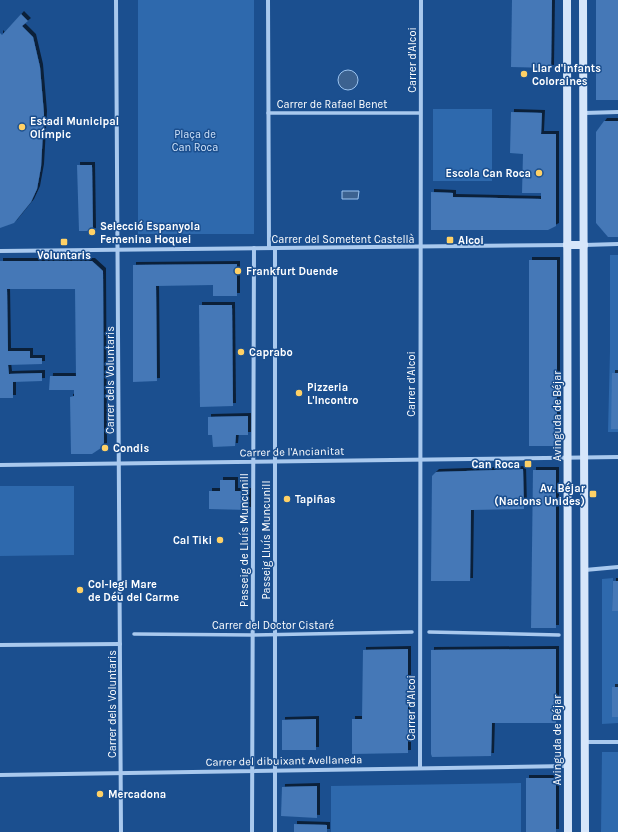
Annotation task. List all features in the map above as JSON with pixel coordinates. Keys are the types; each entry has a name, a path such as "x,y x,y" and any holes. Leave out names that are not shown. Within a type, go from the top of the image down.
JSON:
{"main road":[{"name":"Avinguda de Béjar","path":"566,0 568,832"},
{"path":"583,0 585,832"},
{"path":"567,245 584,245"}],"street":[{"name":"Carrer dels Voluntaris","path":"116,0 119,249 121,832"},
{"path":"268,0 268,248"},
{"name":"Carrer d'Alcoi","path":"420,767 421,0"},
{"path":"583,113 618,112"},
{"name":"Carrer de Rafael Benet","path":"268,113 420,113"},
{"path":"584,245 618,244"},
{"name":"Carrer del Sometent Castellà","path":"0,251 420,248 567,245"},
{"name":"Passeig de Lluís Muncunill","path":"252,832 254,248"},
{"name":"Passeig Lluís Muncunill","path":"275,248 275,832"},
{"name":"Carrer de l'Ancianitat","path":"0,465 618,457"},
{"path":"584,570 618,567"},
{"name":"Carrer del Doctor Cistaré","path":"134,634 253,635 412,632"},
{"path":"429,632 559,636"},
{"path":"0,645 120,644"},
{"path":"585,742 618,742"},
{"name":"Carrer del dibuixant Avellaneda","path":"0,775 121,772 275,771 420,767 568,766"}],"green space":[{"name":"Plaça de Can Roca","path":"138,0 254,0 254,234 138,234"},
{"path":"433,109 492,109 492,181 433,181"},
{"path":"610,255 618,255 618,432 608,432"},
{"path":"0,486 74,486 74,555 0,556"},
{"path":"613,578 612,610 618,611 618,687 612,687 612,716 618,717 618,723 602,724 602,579"},
{"path":"602,752 618,752 618,832 601,832"},
{"path":"521,783 521,832 331,832 331,786"}],"shaded area":[{"path":"348,70 355,73 358,80 355,87 348,90 341,87 338,80 341,73"},
{"path":"342,191 359,191 358,199 342,199"}],"building":[{"path":"512,0 552,0 551,68 511,67"},
{"path":"596,0 618,0 618,100 596,100"},
{"name":"Estadi Municipal Olímpic","path":"21,14 28,21 22,26 33,37 40,67 44,114 41,167 37,189 31,202 14,223 0,228 0,33 2,35"},
{"name":"Escola Can Roca","path":"511,112 542,113 541,134 556,134 556,226 548,230 431,230 431,192 453,193 453,197 541,199 541,193 522,193 523,154 510,153"},
{"path":"604,121 618,121 618,237 608,237 596,223 596,132"},
{"path":"77,165 92,165 93,231 79,231"},
{"path":"529,260 557,260 557,446 529,446"},
{"path":"0,261 92,261 103,271 104,446 92,454 71,454 70,397 74,396 74,390 49,390 50,376 76,376 75,289 7,289 8,351 30,351 30,358 42,358 42,364 8,365 9,374 42,373 42,381 13,382 13,398 0,398"},
{"path":"237,264 237,296 213,296 213,285 156,286 157,381 133,382 133,265"},
{"path":"199,305 232,305 233,406 200,407"},
{"path":"612,373 618,373 618,429 611,429"},
{"path":"248,416 248,435 236,435 235,446 213,447 212,435 208,435 208,417"},
{"path":"523,469 524,509 471,510 470,581 431,581 432,476 436,472"},
{"path":"533,470 556,470 556,628 531,628"},
{"path":"220,480 235,480 235,491 248,491 248,510 209,509 209,491 220,491"},
{"path":"613,581 618,581 618,611 612,611"},
{"path":"408,649 408,753 352,754 352,719 362,719 363,650"},
{"path":"556,649 556,723 492,723 491,756 432,757 431,650"},
{"path":"612,687 618,687 618,717 612,717"},
{"path":"316,719 316,750 282,750 282,720"},
{"path":"526,778 556,778 556,832 526,832"},
{"path":"317,786 317,818 281,816 282,787"},
{"path":"294,824 327,825 327,832 294,832"}],"place":[{"name":"Llar d'infants Coloraines","path":"524,74"},
{"name":"Estadi Municipal Olímpic","path":"22,127"},
{"name":"Escola Can Roca","path":"539,173"},
{"name":"Selecció Espanyola Femenina Hoquei","path":"92,232"},
{"name":"Alcoi","path":"450,240"},
{"name":"Voluntaris","path":"64,242"},
{"name":"Frankfurt Duende","path":"238,271"},
{"name":"Caprabo","path":"241,352"},
{"name":"Pizzeria L'Incontro","path":"299,393"},
{"name":"Condis","path":"105,448"},
{"name":"Can Roca","path":"528,464"},
{"name":"Av. Béjar (Nacions Unides)","path":"593,494"},
{"name":"Tapiñas","path":"287,499"},
{"name":"Cal Tiki","path":"220,540"},
{"name":"Col-legi Mare de Déu del Carme","path":"80,590"},
{"name":"Mercadona","path":"100,794"}]}
